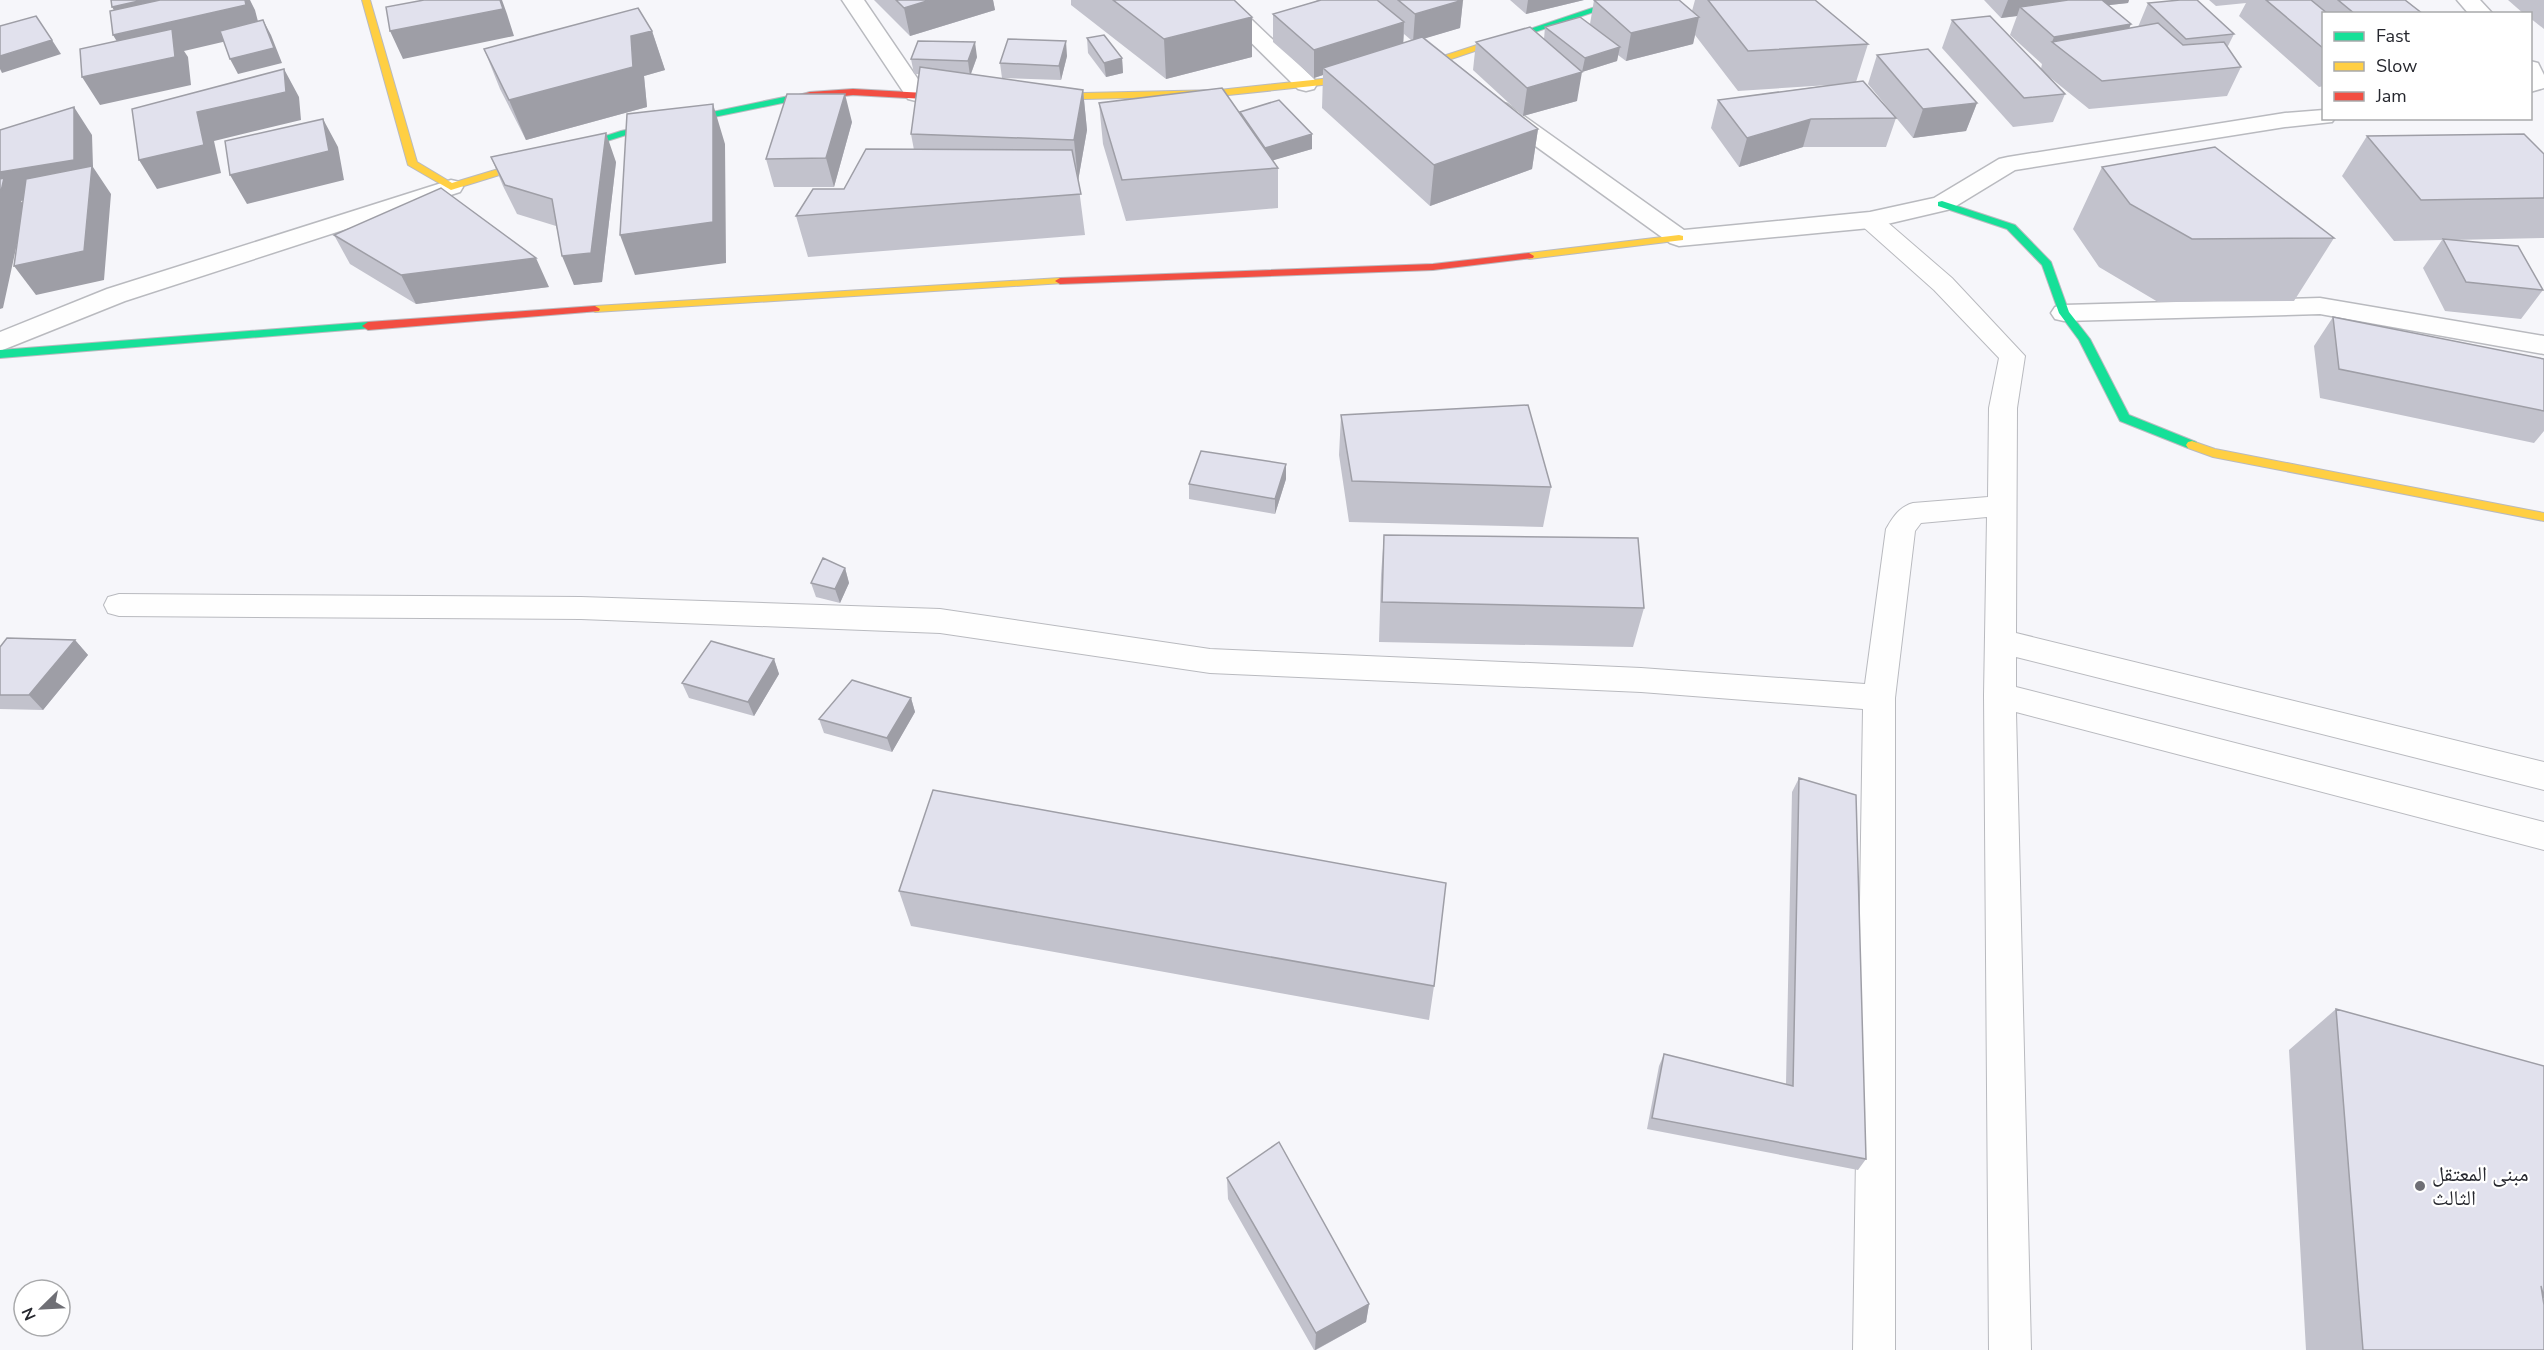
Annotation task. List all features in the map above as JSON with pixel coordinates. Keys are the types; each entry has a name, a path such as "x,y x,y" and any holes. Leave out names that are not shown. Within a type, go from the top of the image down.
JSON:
{"street":[{"path":"366,0 412,163 451,187"},
{"path":"853,0 916,94"},
{"path":"1219,0 1306,84"},
{"path":"1029,97 1219,93 1443,69 1625,0"},
{"path":"2468,0 2480,12"},
{"path":"0,342 138,288 624,134 816,93 916,94 970,99"},
{"path":"1481,96 1679,238"},
{"path":"0,354 520,314 1006,283 1433,267 1679,238 1870,220 1942,204 2008,164 2285,120 2322,117"},
{"path":"1942,204 2011,226 2047,264 2064,313 2084,339 2124,418 2213,453 2544,517"},
{"path":"2064,313 2320,306 2544,345"}],"lane":[{"path":"1870,220 1943,284 2012,356 2003,408 2000,507 2000,694 2010,1350"},
{"path":"1874,1350 1879,698 1901,529 1914,513 2000,507"},
{"path":"119,605 581,608 940,621 1210,661 1641,680 1879,698"},
{"path":"2000,641 2544,776"},
{"path":"2000,694 2544,836"}],"building":[{"path":"111,0 143,0 112,7"},
{"path":"160,0 245,0 246,5 113,35 110,11"},
{"path":"424,0 500,0 503,9 390,31 386,7"},
{"path":"896,0 930,0 904,8"},
{"path":"1113,0 1234,0 1252,17 1164,39"},
{"path":"1321,0 1377,0 1404,22 1314,50 1273,14"},
{"path":"1398,0 1463,0 1415,14"},
{"path":"1594,0 1679,0 1699,17 1631,33"},
{"path":"1708,0 1815,0 1868,44 1748,51"},
{"path":"2068,0 2102,0 2131,24 2054,37 2020,7"},
{"path":"2197,0 2234,34 2186,39 2148,3"},
{"path":"2266,0 2311,0 2326,12 2322,12 2322,47"},
{"path":"2338,0 2405,0 2420,12 2353,12"},
{"path":"638,8 652,31 631,36 633,67 509,100 484,49"},
{"path":"36,16 52,40 0,56 0,26"},
{"path":"1990,16 2065,94 2024,98 1952,20"},
{"path":"1580,17 1620,47 1585,58 1545,27"},
{"path":"263,20 274,48 230,59 220,31"},
{"path":"2158,23 2183,45 2224,42 2241,67 2102,81 2052,42"},
{"path":"1530,27 1582,72 1527,88 1476,42"},
{"path":"172,29 175,57 82,77 80,49"},
{"path":"1104,35 1122,58 1104,63 1087,38"},
{"path":"1422,37 1538,129 1434,165 1323,68"},
{"path":"1008,39 1066,41 1059,66 1000,63"},
{"path":"918,41 975,42 968,61 911,59"},
{"path":"1928,49 1977,103 1923,109 1877,55"},
{"path":"920,67 1083,90 1074,140 911,134"},
{"path":"284,69 286,92 197,112 204,145 139,160 132,109"},
{"path":"1863,81 1896,118 1811,119 1747,138 1718,100"},
{"path":"1222,88 1278,168 1122,180 1099,103"},
{"path":"787,94 845,94 826,158 766,159"},
{"path":"1279,100 1312,134 1265,148 1240,112"},
{"path":"713,104 713,222 620,235 627,114"},
{"path":"74,107 74,160 0,172 0,130"},
{"path":"323,119 329,151 230,175 225,141"},
{"path":"606,133 591,253 562,256 552,199 505,185 491,157"},
{"path":"2524,134 2544,154 2544,198 2421,200 2367,136"},
{"path":"2215,147 2334,238 2192,239 2130,204 2102,167"},
{"path":"866,149 1072,150 1081,194 796,216 813,189 844,189"},
{"path":"92,166 84,251 14,266 26,179"},
{"path":"4,178 0,196 0,179"},
{"path":"441,188 536,258 401,275 334,235"},
{"path":"2443,239 2518,246 2543,290 2466,282"},
{"path":"2333,317 2544,359 2544,411 2339,369"},
{"path":"1528,405 1551,487 1352,481 1341,415"},
{"path":"1201,451 1286,464 1275,499 1189,484"},
{"path":"1384,535 1638,538 1644,608 1382,602"},
{"path":"823,558 845,568 835,589 811,583"},
{"path":"7,638 75,640 29,695 0,695 0,647"},
{"path":"711,641 774,659 748,702 682,683"},
{"path":"852,680 911,698 887,738 819,719"},
{"path":"1799,778 1856,795 1866,1159 1652,1118 1664,1054 1793,1086"},
{"path":"933,790 1446,883 1434,986 899,891"},
{"name":"مبنى المعتقل الثالث","path":"2336,1009 2544,1066 2544,1298 2541,1286 2544,1305 2544,1350 2363,1350"},
{"path":"1279,1142 1369,1304 1316,1333 1227,1178"}],"traffic: fast":[{"path":"1517,35 1625,0"},
{"path":"505,170 624,133 789,99"},
{"path":"1942,204 2011,227 2047,264 2064,313 2084,339 2124,418 2192,445"},
{"path":"0,354 368,326"}],"traffic: slow":[{"path":"366,0 412,163 451,187 505,170"},
{"path":"1039,97 1219,93 1398,74 1517,35"},
{"path":"1529,256 1679,238"},
{"path":"595,309 1060,281"},
{"path":"2192,445 2213,453 2544,517"}],"traffic: jam":[{"path":"789,99 853,92 961,98"},
{"path":"1060,281 1433,267 1529,256"},
{"path":"368,326 595,309"}],"place":[{"name":"مبنى المعتقل الثالث","path":"2420,1186"}]}
